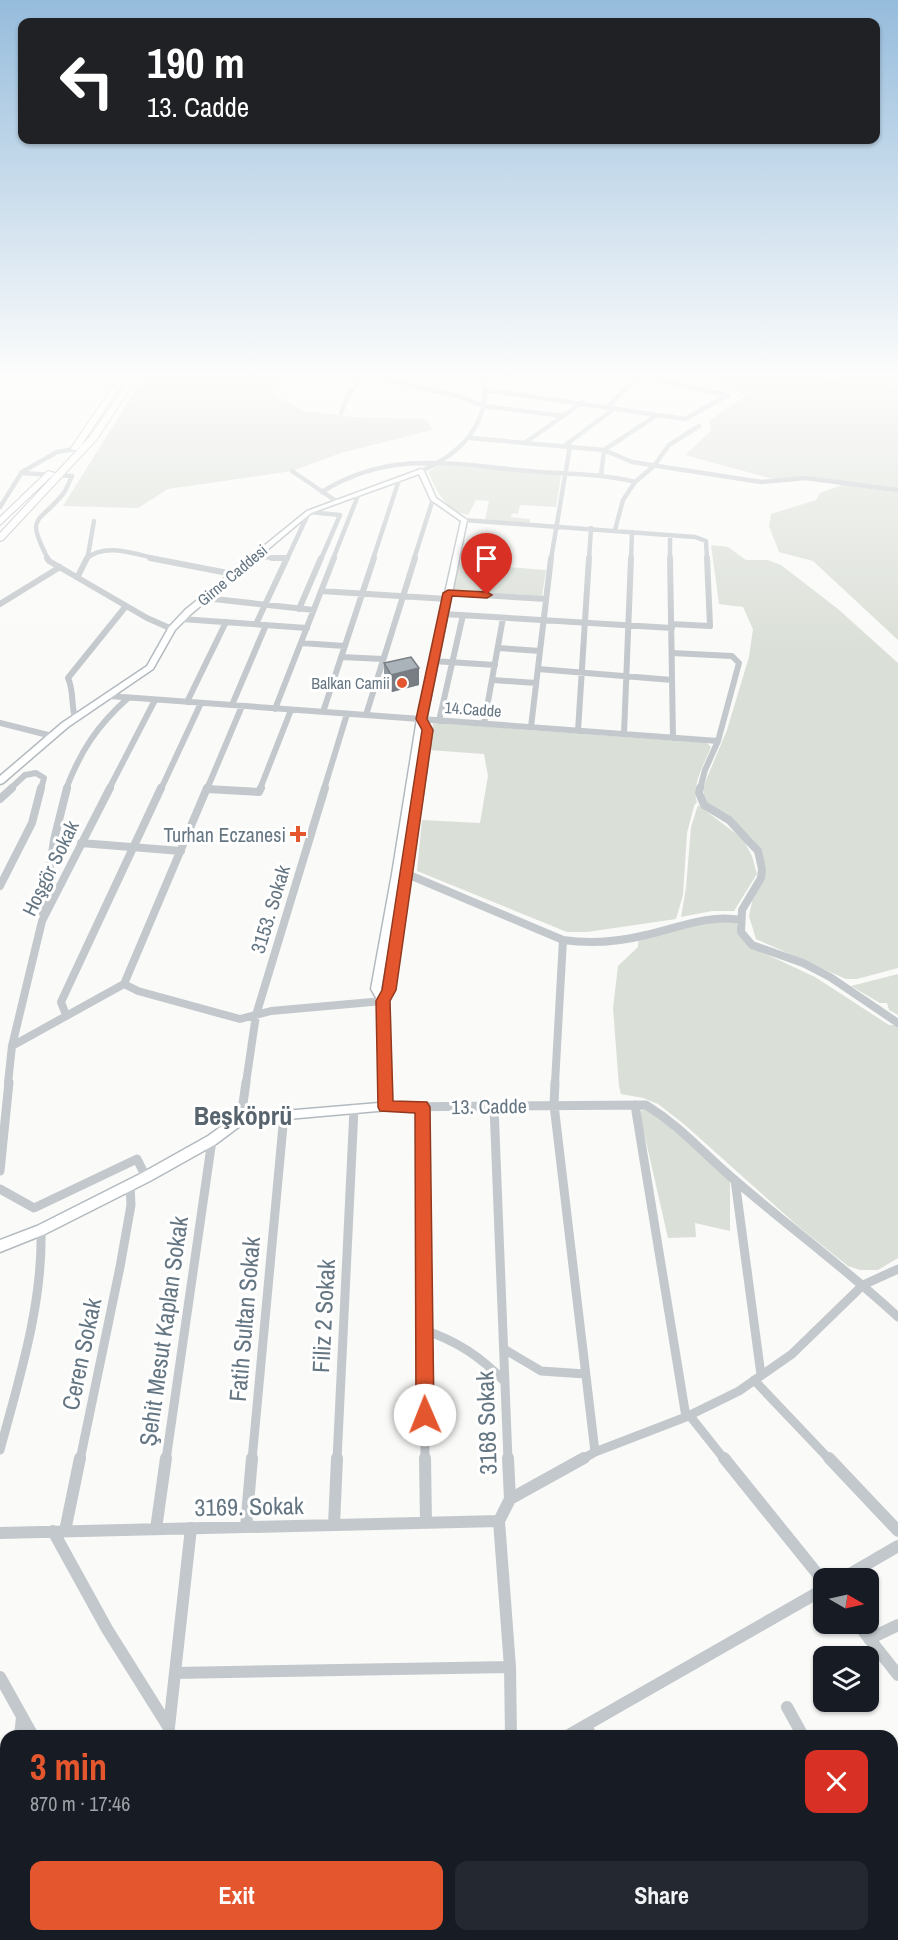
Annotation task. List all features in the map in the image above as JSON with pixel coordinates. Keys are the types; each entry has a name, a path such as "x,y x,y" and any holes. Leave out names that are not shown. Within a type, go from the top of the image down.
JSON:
{"highway":[{"path":"0,522 55,469"},
{"path":"0,538 67,469"}],"street":[{"path":"0,507 21,473 29,469"},
{"path":"322,492 342,479 374,469"},
{"name":"Girne Caddesi","path":"0,781 75,718 150,667 172,629 181,619 309,512 427,469"},
{"path":"496,469 601,476 634,482"},
{"path":"531,727 555,525 565,469"},
{"path":"601,476 602,469"},
{"path":"615,530 623,500 634,482 651,469"},
{"path":"676,469 761,482 805,478 898,490"},
{"path":"292,471 336,501"},
{"path":"421,471 433,499 464,520 615,530 695,537 706,541 710,626 628,626 444,614"},
{"path":"21,473 72,476 64,493 55,504 40,515 36,524 37,538 49,561 147,618 172,629"},
{"path":"323,712 399,480"},
{"path":"275,709 359,493"},
{"path":"366,715 433,499"},
{"path":"256,624 309,512 340,515 299,609"},
{"path":"386,1107 383,1001 376,990 402,874 421,719 464,520"},
{"path":"88,555 94,521"},
{"path":"578,731 591,528"},
{"path":"624,734 632,532"},
{"path":"670,535 673,738"},
{"path":"78,576 80,564 88,555 107,549 233,574"},
{"path":"254,557 287,558"},
{"path":"0,604 60,567"},
{"path":"321,591 403,596 546,599"},
{"path":"205,598 314,610"},
{"path":"75,718 72,706 73,688 68,678 126,606"},
{"path":"439,721 463,615"},
{"path":"484,724 503,618"},
{"path":"181,619 307,628"},
{"path":"187,702 226,622"},
{"path":"232,705 266,625"},
{"path":"301,643 345,646"},
{"path":"498,648 540,651"},
{"path":"672,653 732,656 739,663 718,741 705,770 699,793 704,805 729,820 758,851 762,869 759,885 742,910 741,932 752,945 803,963 830,977 898,1023"},
{"path":"341,657 383,659"},
{"path":"434,662 495,665"},
{"path":"538,669 672,680"},
{"path":"492,680 536,683"},
{"name":"14.Cadde","path":"109,696 718,741"},
{"path":"42,921 66,787 92,735 106,718 128,698"},
{"name":"Hoşgör Sokak","path":"0,1171 12,1046 42,921 155,700"},
{"path":"66,1015 61,1002 201,703"},
{"path":"12,1046 124,984 242,706"},
{"path":"207,789 259,792 291,710"},
{"name":"3153. Sokak","path":"242,1118 256,1015 348,714"},
{"path":"0,723 52,736"},
{"path":"0,799 25,775 36,773 44,778 32,823 0,886"},
{"path":"81,843 181,851"},
{"path":"402,874 563,940 598,943 623,940 716,916 741,920"},
{"path":"563,940 554,1105 595,1452"},
{"path":"124,984 138,992 240,1019 271,1011 383,1001"},
{"path":"634,1105 688,1417 813,1569"},
{"name":"13. Cadde","path":"242,1118 386,1107 646,1105 672,1121 735,1180 863,1284 898,1317"},
{"name":"3168 Sokak","path":"494,1106 510,1498 499,1521 510,1667 511,1730"},
{"path":"422,1107 426,1523"},
{"name":"Filiz 2 Sokak","path":"334,1525 354,1109"},
{"name":"Fatih Sultan Sokak","path":"246,1527 284,1115"},
{"path":"0,1246 40,1230 146,1177 212,1140 242,1118"},
{"name":"Şehit Mesut Kaplan Sokak","path":"156,1529 212,1140"},
{"path":"0,1189 34,1208 137,1159 146,1177"},
{"path":"735,1180 758,1377 898,1531"},
{"name":"Ceren Sokak","path":"59,1531 120,1267 131,1205 129,1185"},
{"path":"0,1450 21,1371 42,1266 40,1230"},
{"path":"510,1498 595,1452 688,1417 739,1391 792,1354 863,1284 898,1269"},
{"path":"424,1329 455,1340 479,1355 505,1382"},
{"path":"504,1349 540,1371 585,1374"},
{"name":"3169. Sokak","path":"0,1533 499,1521"},
{"path":"169,1730 191,1528"},
{"path":"59,1531 107,1629 168,1730"},
{"path":"860,1568 898,1546"},
{"path":"588,1730 813,1596"},
{"path":"869,1639 898,1625"},
{"path":"865,1634 898,1675"},
{"path":"175,1673 510,1667"},
{"path":"0,1677 30,1730"},
{"path":"787,1707 799,1730"},
{"path":"21,1730 22,1717"}],"shaded area":[{"path":"86,469 299,469 168,489 138,508 63,506"},
{"path":"433,469 486,469 561,476 556,507 520,505 518,514 514,513 510,517 530,519 530,523 485,520 489,501 476,500 468,515 453,509 443,499 428,472"},
{"path":"735,469 898,469 898,640 813,561 779,552 769,526 771,514 816,500 820,493 845,484 807,477 773,479"},
{"path":"711,545 728,547 746,560 768,560 781,565 838,609 898,663 898,968 857,979 846,979 756,939 749,916 753,897 762,881 758,850 753,839 704,801 704,785 727,730 749,657 753,629 743,607 719,604"},
{"path":"459,563 546,570 542,596 452,590"},
{"path":"433,723 707,743 711,747 697,782 697,802 687,833 683,895 676,919 587,932 567,932 417,871 422,820 480,823 488,776 484,754 429,750"},
{"path":"698,805 743,839 752,856 757,874 734,911 712,911 681,917 691,827"},
{"path":"724,915 736,921 739,931 751,947 815,977 889,1025 898,1025 898,1258 878,1270 860,1270 848,1266 799,1227 685,1125 658,1104 643,1098 621,1094 613,1008 618,966 638,947 639,935 711,916"},
{"path":"898,974 898,1015 889,1010 887,1003 880,1003 851,986"},
{"path":"644,1110 649,1110 730,1177 730,1231 695,1223 696,1237 668,1238 640,1115"}],"building":[{"path":"411,657 419,668 391,675 384,663"}],"place":[{"name":"Balkan Camii","path":"402,683"},
{"name":"Turhan Eczanesi","path":"298,834"}],"district":[{"name":"Beşköprü","path":"243,1115"}],"route":[{"path":"425,1415 422,1107 386,1107 383,1001 389,990 428,730 421,719 448,593 487,595"}]}
